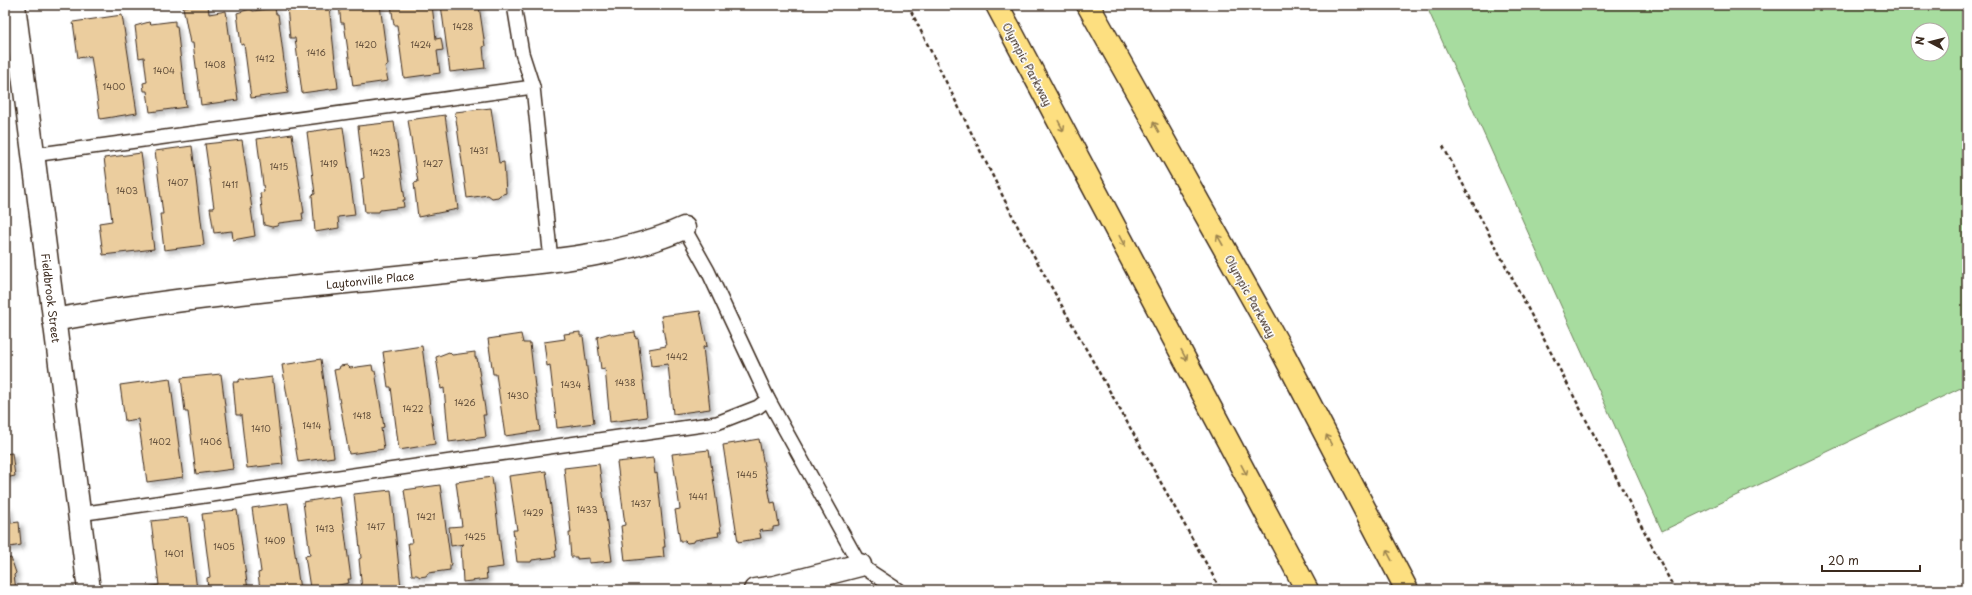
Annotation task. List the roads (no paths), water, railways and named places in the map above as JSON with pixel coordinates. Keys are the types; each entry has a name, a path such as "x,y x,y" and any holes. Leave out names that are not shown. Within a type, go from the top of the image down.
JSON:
{"main road":[{"name":"Olympic Parkway","path":"997,5 1307,590"},
{"name":"Olympic Parkway","path":"1088,5 1282,351 1407,590"}],"street":[{"name":"Fieldbrook Street","path":"14,5 89,590"},
{"name":"Laytonville Place","path":"54,320 172,301 582,257 656,239 684,228"},
{"path":"755,590 775,587 860,565"}],"lane":[{"path":"514,5 522,53 533,87 551,260"},
{"path":"33,155 533,87"},
{"path":"684,228 708,271 768,399 860,565 898,590"},
{"path":"79,514 717,423 758,407 768,399"}]}
